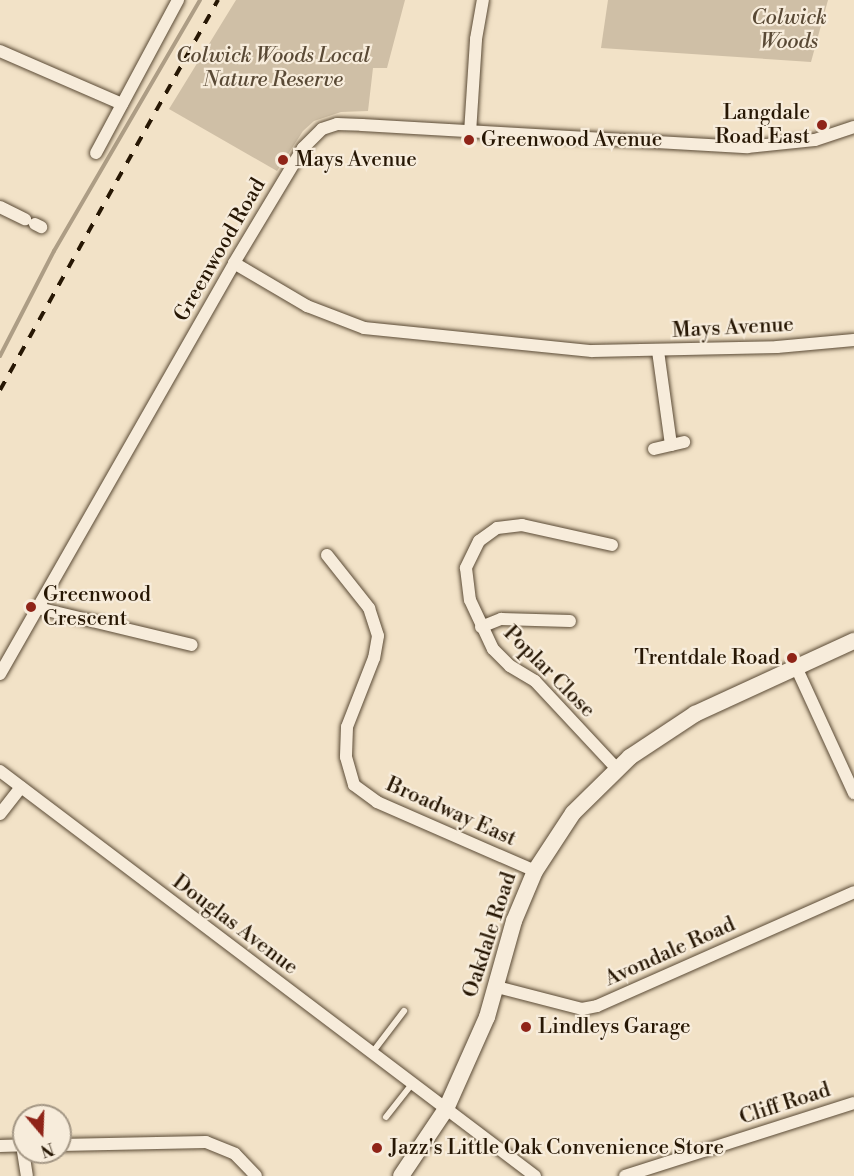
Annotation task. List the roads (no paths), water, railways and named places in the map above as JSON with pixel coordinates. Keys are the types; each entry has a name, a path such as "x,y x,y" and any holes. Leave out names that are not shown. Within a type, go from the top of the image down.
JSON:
{"street":[{"path":"96,153 178,0"},
{"path":"471,133 476,39 483,0"},
{"path":"0,51 122,104"},
{"name":"Greenwood Road","path":"0,674 234,263 303,148 322,129 336,124 747,147 815,140 854,127"},
{"path":"0,207 34,223"},
{"name":"Mays Avenue","path":"234,263 307,306 364,328 592,351 658,351 854,340"},
{"path":"654,448 678,443 658,351"},
{"name":"Poplar Close","path":"612,545 522,525 497,528 479,542 466,568 470,600 493,648 510,666 535,681 616,769"},
{"name":"Broadway East","path":"327,555 369,608 378,636 374,658 347,727 346,757 354,785 376,802 535,871"},
{"path":"39,608 192,645"},
{"name":"Poplar Close","path":"481,627 501,619 570,621"},
{"name":"Oakdale Road","path":"401,1176 446,1109 497,987 514,921 535,871 573,813 616,769 695,714 854,640"},
{"path":"796,667 854,793"},
{"name":"Douglas Avenue","path":"0,771 446,1109"},
{"path":"0,814 21,787"},
{"name":"Avondale Road","path":"497,987 582,1009 597,1006 854,892"},
{"name":"Cliff Road","path":"625,1176 854,1103"},
{"path":"446,1109 535,1176"},
{"path":"72,1145 206,1142 235,1154 256,1176"}],"lane":[{"path":"372,1053 404,1011"},
{"path":"386,1117 412,1084"}],"waterway":[{"path":"0,356 54,251 200,0"}],"railway":[{"path":"0,390 218,0"}],"place":[{"name":"Langdale Road East","path":"822,125"},
{"name":"Greenwood Avenue","path":"469,140"},
{"name":"Mays Avenue","path":"283,160"},
{"name":"Greenwood Crescent","path":"31,607"},
{"name":"Trentdale Road","path":"792,658"},
{"name":"Lindleys Garage","path":"526,1027"},
{"name":"Jazz's Little Oak Convenience Store","path":"377,1148"}],"park label":[{"name":"Colwick Woods","path":"789,30"},
{"name":"Colwick Woods Local Nature Reserve","path":"273,68"}]}
